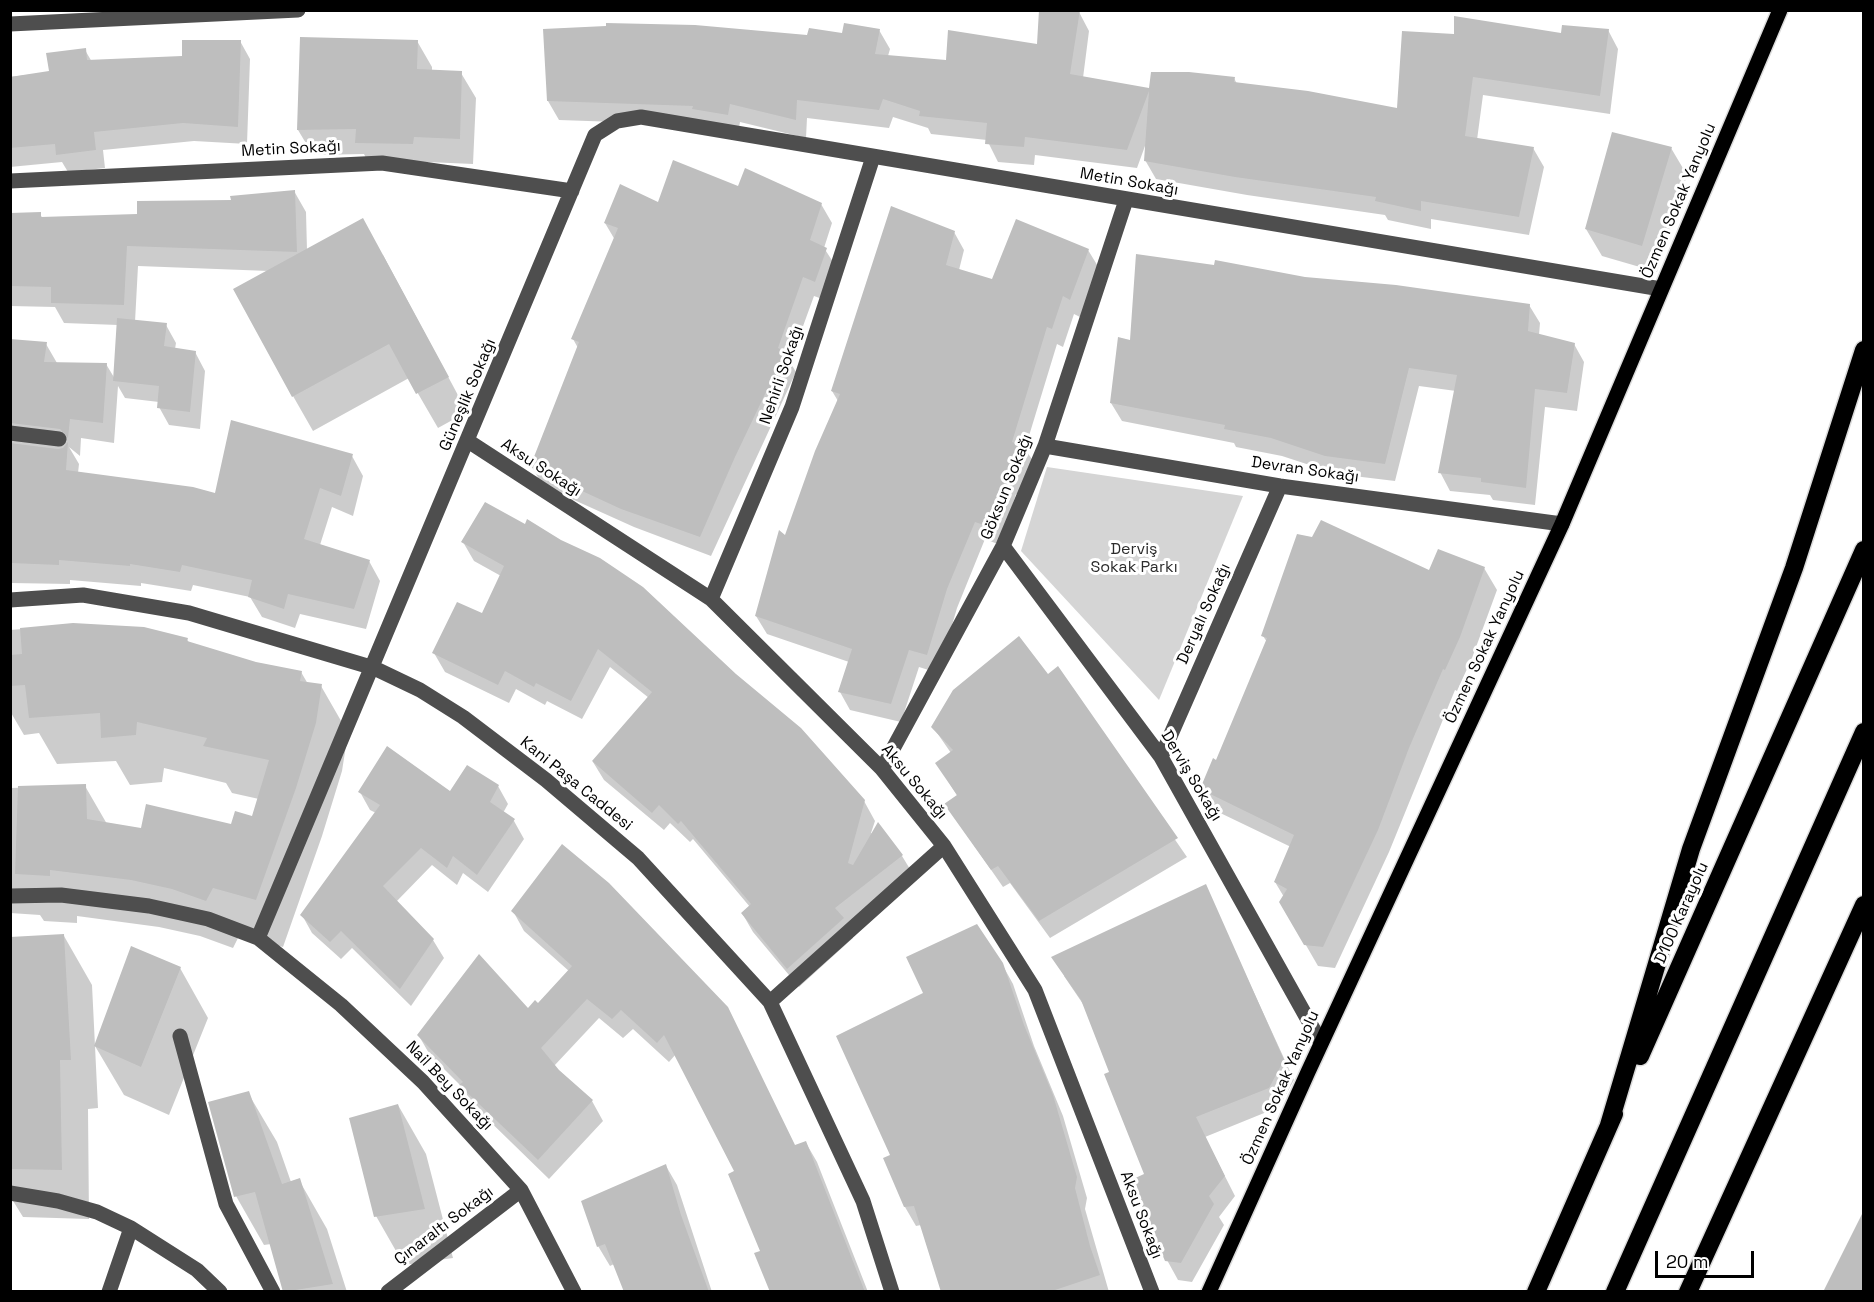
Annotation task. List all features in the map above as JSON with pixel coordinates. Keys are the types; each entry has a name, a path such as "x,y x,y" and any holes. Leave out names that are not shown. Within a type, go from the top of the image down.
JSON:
{"highway":[{"path":"1609,1125 1691,849 1794,568 1863,350"},
{"name":"D100 Karayolu","path":"1536,1292 1863,550"},
{"path":"1615,1292 1863,732"},
{"path":"1688,1292 1863,905"}],"main road":[{"name":"Özmen Sokak Yanyolu","path":"1209,1292 1321,1042 1562,524 1780,10"}],"street":[{"path":"10,24 298,10"},
{"name":"Metin Sokağı","path":"595,135 617,121 641,117 1661,289"},
{"name":"Güneşlik Sokağı","path":"374,668 595,135"},
{"name":"Nehirli Sokağı","path":"711,599 792,407 873,157"},
{"name":"Metin Sokağı","path":"10,181 382,163 572,190"},
{"name":"Göksun Sokağı","path":"882,769 1003,546 1044,446 1126,200"},
{"path":"10,433 59,439"},
{"name":"Aksu Sokağı","path":"468,441 711,599 882,769 944,846 1035,990 1152,1292"},
{"name":"Devran Sokağı","path":"1044,446 1280,486 1562,524"},
{"name":"Deryalı Sokağı","path":"1161,757 1280,486"},
{"name":"Derviş Sokağı","path":"1003,546 1161,757 1321,1042"},
{"name":"Kani Paşa Caddesi","path":"10,600 83,595 189,613 374,668 420,690 463,717 546,780 638,858 770,1002 863,1201 892,1292"},
{"path":"258,938 374,668"},
{"path":"770,1002 944,846"},
{"name":"Nail Bey Sokağı","path":"10,896 62,895 150,906 208,919 258,938 341,1005 423,1082 521,1190 574,1292"},
{"path":"180,1036 226,1204 273,1292"},
{"name":"Çınaraltı Sokağı","path":"388,1292 521,1190"},
{"path":"10,1193 58,1201 96,1212 131,1228 197,1270 220,1292"},
{"path":"109,1292 131,1228"}],"green space":[{"name":"Derviş Sokak Parkı","path":"1047,467 1243,496 1159,700 1021,551"}],"building":[{"path":"1039,10 1080,10 1070,74 1149,88 1151,72 1189,72 1235,77 1234,82 1308,91 1397,108 1402,31 1454,34 1454,16 1561,33 1562,25 1609,29 1600,96 1473,77 1465,136 1534,147 1519,217 1421,201 1421,211 1375,201 1376,197 1235,177 1144,161 1149,91 1127,150 1025,137 1024,147 985,144 987,123 919,116 920,111 883,99 879,110 797,100 796,120 730,104 728,115 692,109 693,106 547,101 543,29 606,26 606,23 695,25 807,35 809,28 842,33 844,23 880,29 875,54 946,60 948,30 1037,44"},
{"path":"300,37 418,40 417,69 462,71 460,139 414,137 413,144 355,143 356,129 297,130"},
{"path":"182,40 241,40 238,127 183,123 94,132 96,150 56,155 55,144 10,148 10,77 49,71 46,53 86,48 87,60 182,56"},
{"path":"1612,132 1672,147 1642,246 1585,229"},
{"path":"673,160 738,186 745,168 822,203 810,240 827,248 815,282 803,277 778,348 786,352 769,393 766,392 735,457 700,537 621,509 530,467 579,342 571,339 618,228 604,223 620,184 658,202"},
{"path":"295,190 297,252 127,246 124,305 51,303 51,287 10,286 10,213 41,212 41,217 137,214 137,201 231,200 230,196"},
{"path":"891,206 955,231 946,265 992,279 1016,219 1089,249 1070,300 1063,296 1052,329 1047,327 1012,442 1029,448 1015,480 1006,477 990,527 975,522 947,589 927,655 909,650 891,704 838,692 852,649 755,616 779,530 785,535 815,451 840,394 831,391"},
{"path":"363,218 449,377 416,394 389,344 292,397 233,289"},
{"path":"1136,254 1214,265 1215,260 1305,277 1396,285 1530,304 1528,331 1575,343 1567,393 1535,389 1526,488 1481,482 1481,478 1438,473 1457,375 1409,368 1385,464 1325,456 1271,438 1224,429 1225,425 1110,403 1118,337 1130,340"},
{"path":"117,318 167,323 164,346 196,351 190,412 157,408 159,386 113,381"},
{"path":"10,339 47,342 44,362 107,363 103,423 70,419 68,438 60,429 10,423"},
{"path":"231,420 353,454 341,496 320,488 304,539 370,560 354,609 288,594 284,609 248,597 252,580 182,565 180,572 130,564 130,566 59,560 59,565 10,563 10,443 58,449 63,448 68,442 66,470 193,487 215,493"},
{"path":"485,502 525,524 527,519 561,540 600,558 643,587 736,674 801,728 865,800 848,863 853,865 878,822 903,855 835,908 844,918 787,969 741,913 751,904 681,821 678,824 659,805 652,813 592,761 652,692 598,649 571,701 536,683 534,687 505,671 498,685 432,653 457,602 482,613 504,566 461,542"},
{"path":"1321,520 1429,570 1438,549 1485,567 1460,637 1445,670 1443,669 1409,748 1378,830 1323,947 1304,945 1279,902 1287,889 1274,882 1294,835 1200,789 1213,758 1216,760 1267,638 1261,636 1297,534 1312,537"},
{"path":"73,623 144,627 188,638 187,641 256,662 302,671 300,681 322,684 316,723 296,788 256,900 213,888 206,901 172,889 131,880 50,870 50,876 15,874 18,786 86,784 87,819 141,828 146,804 231,824 235,811 252,816 269,760 203,746 207,738 137,722 136,735 101,738 100,713 29,718 25,685 10,686 10,655 22,654 20,628"},
{"path":"1019,636 1048,674 1058,666 1178,838 1039,921 998,866 991,870 944,804 957,795 935,763 953,750 931,727 953,690"},
{"path":"387,746 450,791 467,765 499,785 490,802 515,819 477,875 453,856 447,868 421,848 383,886 434,939 400,989 341,931 330,942 300,915 380,805 358,792"},
{"path":"562,844 609,883 728,1007 795,1145 806,1141 865,1292 770,1292 754,1253 760,1251 728,1174 734,1171 664,1035 657,1043 621,1010 612,1019 587,999 541,1048 559,1070 593,1100 538,1160 459,1085 463,1082 417,1035 479,954 528,1008 535,1000 538,1003 572,966 511,911"},
{"path":"1206,884 1284,1060 1269,1088 1196,1117 1225,1176 1209,1196 1214,1204 1181,1263 1165,1261 1131,1180 1144,1174 1104,1074 1109,1072 1081,1000 1051,957"},
{"path":"977,924 1003,963 1024,1025 1053,1095 1077,1177 1075,1188 1100,1275 1049,1292 941,1292 914,1206 904,1207 883,1158 890,1155 836,1036 923,993 906,957"},
{"path":"64,934 71,1060 60,1060 62,1170 10,1169 10,937"},
{"path":"131,946 181,967 141,1067 94,1046"},
{"path":"249,1091 282,1184 300,1178 333,1284 283,1292 255,1192 234,1197 208,1102"},
{"path":"398,1104 425,1209 374,1217 349,1118"},
{"path":"666,1164 681,1215 709,1292 624,1292 605,1244 597,1247 581,1201"},
{"path":"1863,1212 1863,1292 1823,1292"}]}
